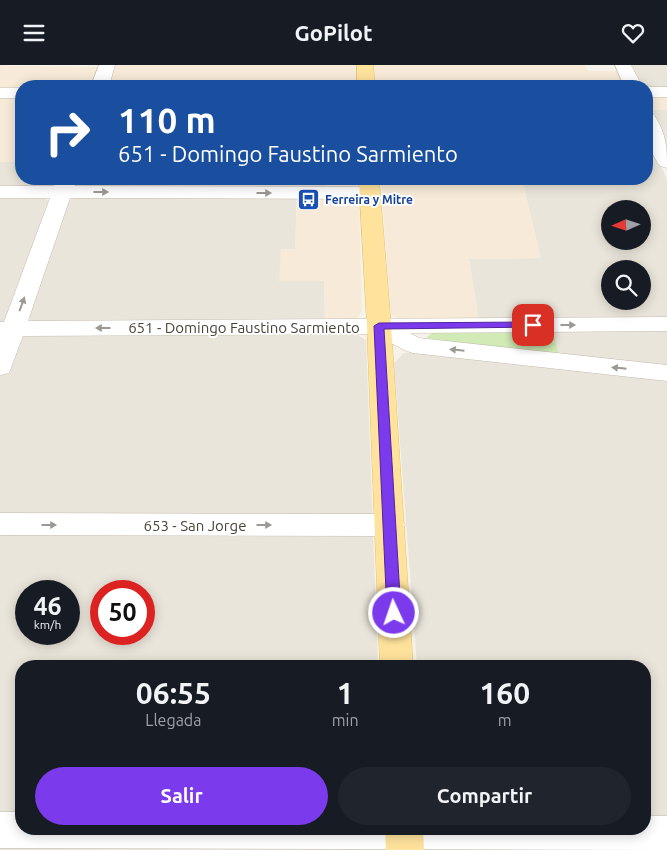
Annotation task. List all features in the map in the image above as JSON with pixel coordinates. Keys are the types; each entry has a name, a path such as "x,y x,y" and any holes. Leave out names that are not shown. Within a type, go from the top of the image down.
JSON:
{"main road":[{"path":"365,65 366,80"},
{"path":"369,186 379,326 397,660"}],"street":[{"path":"102,80 107,65"},
{"path":"623,65 630,80"},
{"path":"653,92 667,92"},
{"path":"0,93 15,93"},
{"path":"653,131 667,162"},
{"path":"0,367 7,329 65,185"},
{"path":"0,192 65,185 369,186"},
{"name":"651 - Domingo Faustino Sarmiento","path":"7,329 667,324"},
{"path":"379,326 413,345 667,373"},
{"name":"653 - San Jorge","path":"0,525 390,525"},
{"path":"0,830 15,830"},
{"path":"651,834 667,834"},
{"path":"289,835 405,837 580,835"}],"shaded area":[{"path":"0,65 99,67 94,80 15,80 15,87 0,87"},
{"path":"115,65 355,65 356,80 111,80"},
{"path":"372,65 585,65 588,71 619,71 623,80 373,80"},
{"path":"626,65 667,65 667,88 653,87 653,80 634,80"},
{"path":"0,95 15,95 15,162 0,162"},
{"path":"667,95 667,110 653,110 653,96"},
{"path":"653,110 667,110 667,152 653,123"},
{"path":"653,148 667,179 667,320 479,321 469,259 540,258 523,185 653,185"},
{"path":"0,162 15,162 15,185 28,186 0,187"},
{"path":"84,185 326,185 326,189 90,187"},
{"path":"326,185 356,185 349,189 326,189"},
{"path":"381,185 523,185 541,258 469,259 479,321 402,320 392,315"},
{"path":"0,196 40,196 51,202 0,333"},
{"path":"297,196 295,249 280,281 324,281 325,323 40,323 30,320 29,314 66,203 71,199 77,197"},
{"path":"297,196 349,197 356,200 359,205 362,311 356,321 325,323 324,281 279,281 281,249 295,249"},
{"path":"667,329 667,367 559,355 553,330"},
{"path":"0,333 346,333 356,334 366,340 378,660 15,660 15,835 384,835 385,850 0,850"},
{"path":"415,351 667,380 667,821 651,821 651,660 417,660 394,363 404,353"}],"green space":[{"path":"553,330 559,355 431,340 427,337 432,333"}],"place":[{"name":"Ferreira y Mitre","path":"309,199"}],"route":[{"path":"394,613 379,326 533,325"}]}
